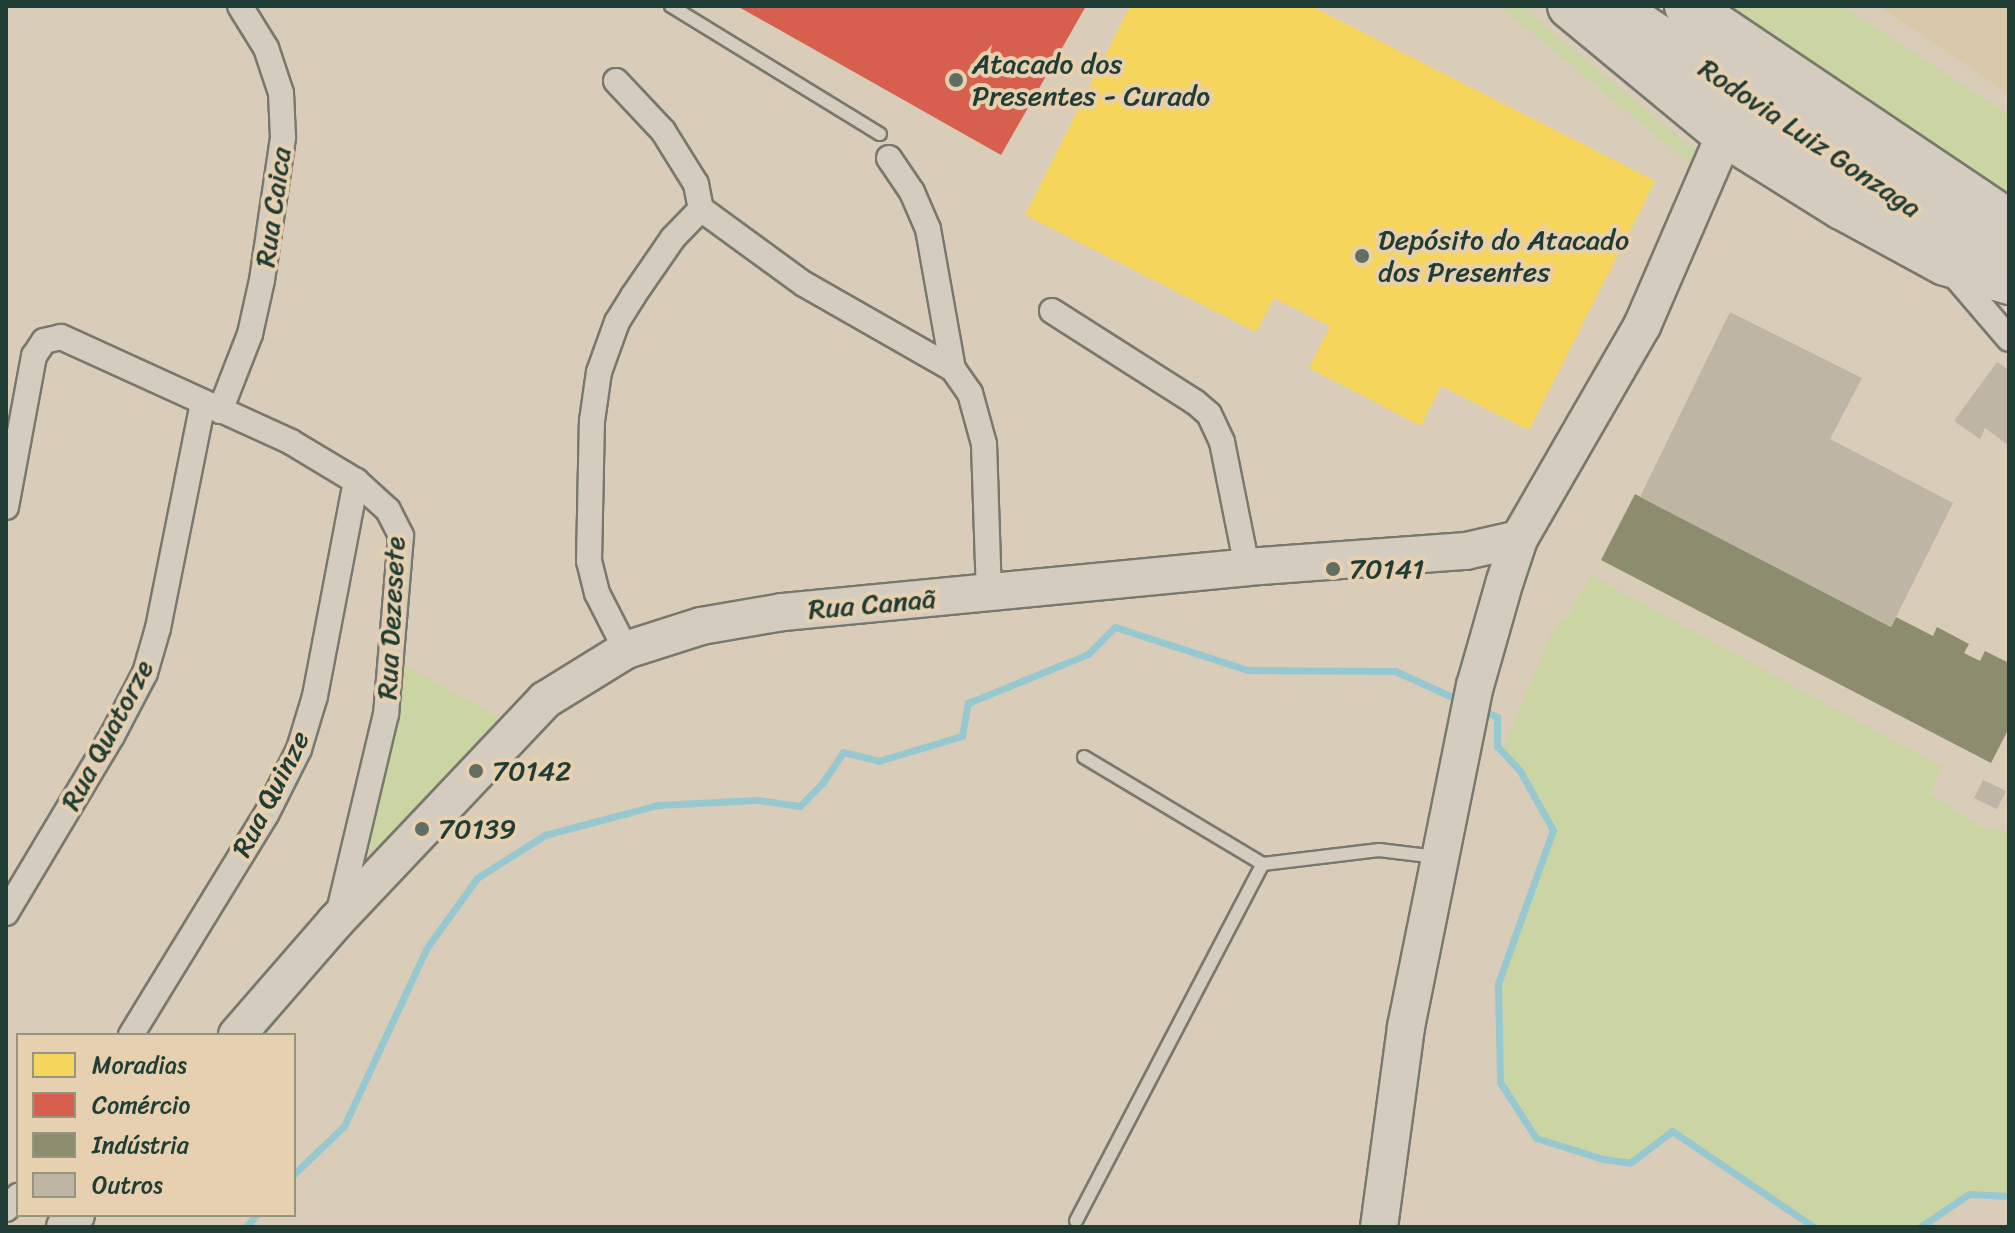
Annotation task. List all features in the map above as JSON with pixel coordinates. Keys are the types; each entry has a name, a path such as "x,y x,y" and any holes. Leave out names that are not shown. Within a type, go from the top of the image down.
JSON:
{"highway":[{"path":"1570,6 1725,134 1880,230 1945,263 2009,282"},
{"name":"Rodovia Luiz Gonzaga","path":"1611,6 2009,270"},
{"name":"Rodovia Luiz Gonzaga","path":"1687,6 2009,222"}],"street":[{"name":"Rua Caica","path":"212,407 250,334 277,200 283,137 281,93 266,48 240,6"},
{"path":"616,81 663,131 696,184 701,209 804,284 953,369 970,393 984,444 989,592"},
{"path":"1379,1227 1406,1027 1475,686 1519,539 1642,326 1725,134"},
{"path":"889,158 912,192 928,229 953,369"},
{"path":"626,650 597,593 589,561 592,421 599,372 617,322 633,296 673,238 701,209"},
{"path":"1945,263 2009,339"},
{"path":"1052,311 1209,414 1222,442 1247,567"},
{"name":"Rua Dezesete","path":"6,507 34,356 44,341 61,337 291,442 356,481 388,510 398,524 401,562 386,714 336,921"},
{"name":"Rua Quatorze","path":"6,913 112,736 145,673 212,407"},
{"name":"Rua Quinze","path":"132,1033 266,815 299,749 315,696 356,481"},
{"name":"Rua Canaã","path":"239,1033 336,921 545,700 626,650 701,626 783,612 1247,567 1466,551 1519,539"}],"lane":[{"path":"671,6 880,134"},
{"path":"1084,757 1263,864 1379,850 1440,858"},
{"path":"1076,1221 1263,864"}],"shaded area":[{"path":"1879,6 2009,6 2009,94"}],"green space":[{"path":"1500,6 1521,6 1696,151 1690,164"},
{"path":"1714,6 1842,6 2009,115 2009,199"},
{"path":"1591,575 1942,767 1930,793 1980,827 2009,832 2009,1196 1969,1194 1920,1227 1814,1227 1672,1131 1630,1163 1603,1159 1536,1138 1500,1082 1498,984 1553,830 1520,771 1505,755 1507,740 1554,627 1568,616"},
{"path":"405,665 508,723 372,858 368,840 388,763"}],"building: Moradias":[{"name":"Depósito do Atacado dos Presentes","path":"1130,6 1311,6 1655,181 1529,430 1441,386 1421,426 1309,368 1330,326 1274,298 1256,332 1025,215"}],"building: Comércio":[{"name":"Atacado dos Presentes - Curado","path":"737,6 1086,6 1001,155"}],"building: Indústria":[{"path":"1635,494 1891,627 1896,617 1933,636 1937,627 1969,644 1964,653 1980,661 1985,651 2009,663 2009,728 1991,763 1601,560"}],"building: Outros":[{"path":"1730,312 1862,378 1830,439 1953,503 1891,627 1640,497"},
{"path":"1997,362 2009,370 2008,445 1985,428 1980,439 1954,421"},
{"path":"1983,780 2006,791 1997,809 1974,798"}],"waterway":[{"path":"296,1172 344,1126 426,949 477,878 545,835 658,805 758,800 800,806 823,782 843,752 878,761 962,736 968,703 1088,654 1115,627 1247,670 1395,671 1461,701"},
{"path":"1480,709 1497,717 1497,746 1520,771 1553,830 1498,984 1500,1082 1536,1138 1603,1159 1630,1163 1672,1131 1814,1227"},
{"path":"1920,1227 1969,1194 2009,1196"},
{"path":"246,1227 254,1217"}],"place":[{"name":"Atacado dos Presentes - Curado","path":"956,80"},
{"name":"Depósito do Atacado dos Presentes","path":"1362,256"},
{"name":"70141","path":"1333,569"},
{"name":"70142","path":"476,771"},
{"name":"70139","path":"422,829"}]}
